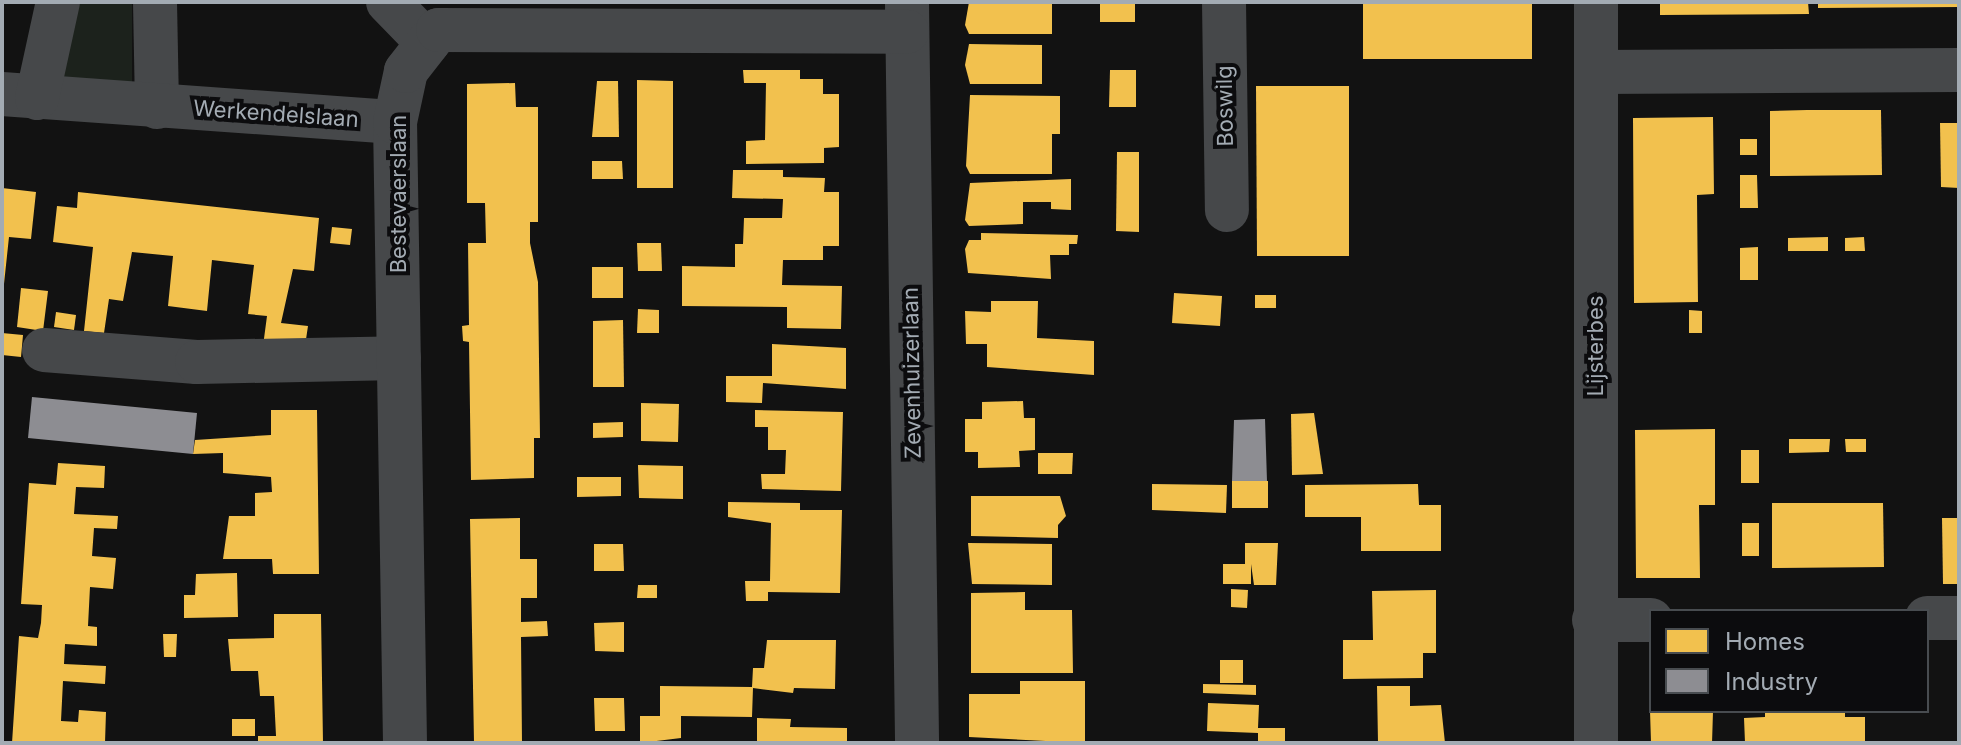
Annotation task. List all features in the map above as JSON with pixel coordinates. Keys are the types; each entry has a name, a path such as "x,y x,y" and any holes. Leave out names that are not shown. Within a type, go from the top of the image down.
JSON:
{"street":[{"name":"Werkendelslaan","path":"58,2 20,96 395,122"},
{"path":"155,2 157,107"},
{"path":"388,2 428,43 438,30 907,17"},
{"name":"Boswilg","path":"1224,2 1227,210"},
{"name":"Lijsterbes","path":"1596,2 1596,743"},
{"name":"Zevenhuizerlaan","path":"907,17 917,743"},
{"name":"Bestevaerslaan","path":"405,743 395,122 406,71 428,43"},
{"path":"1596,72 1959,70"},
{"path":"44,350 197,362 399,358"},
{"path":"1929,618 1959,618"},
{"path":"1594,620 1649,620"}],"shaded area":[{"path":"75,2 132,2 132,85 56,79"}],"building: Homes":[{"path":"969,2 1052,2 1052,34 969,34 965,25"},
{"path":"1100,2 1135,2 1135,22 1100,22"},
{"path":"1363,2 1532,2 1532,59 1363,59"},
{"path":"1660,2 1808,2 1809,14 1660,15"},
{"path":"1818,2 1959,2 1959,7 1818,8"},
{"path":"969,44 1042,45 1042,84 970,84 965,65"},
{"path":"743,70 800,70 800,79 823,79 823,94 839,94 839,147 824,148 824,163 746,164 746,141 765,140 766,83 744,83"},
{"path":"1110,70 1136,70 1136,107 1109,107"},
{"path":"637,80 673,81 673,188 637,188"},
{"path":"597,81 618,81 619,137 592,137"},
{"path":"515,83 516,107 538,107 538,222 530,222 530,243 538,282 540,438 534,438 534,478 471,480 469,342 463,341 462,326 469,325 468,243 486,243 485,203 467,203 467,84"},
{"path":"1256,86 1349,86 1349,256 1257,256"},
{"path":"970,95 1060,96 1060,134 1052,134 1052,174 970,174 966,166"},
{"path":"1881,110 1882,175 1770,176 1770,111"},
{"path":"1713,117 1714,194 1697,195 1698,302 1634,303 1633,118"},
{"path":"1940,123 1959,123 1959,188 1941,187"},
{"path":"1740,139 1757,139 1757,155 1740,155"},
{"path":"1117,152 1139,152 1139,232 1116,231"},
{"path":"592,161 622,161 623,179 592,179"},
{"path":"733,170 783,170 783,177 825,178 824,192 839,192 839,246 823,246 823,260 783,260 782,285 842,286 841,329 787,328 787,307 682,306 682,266 735,267 735,244 743,244 744,218 782,218 783,199 732,198"},
{"path":"1740,175 1757,175 1758,208 1740,208"},
{"path":"1071,179 1071,210 1051,209 1051,202 1023,202 1023,224 969,226 965,220 970,183"},
{"path":"2,188 36,192 31,239 9,237 4,284"},
{"path":"78,192 319,218 314,271 293,269 281,323 308,326 305,346 263,346 267,316 248,314 254,265 212,260 207,311 168,306 173,256 132,252 123,301 109,299 104,333 84,331 93,247 53,242 57,206 77,208"},
{"path":"332,227 352,229 350,245 330,243"},
{"path":"981,233 1078,235 1077,244 1069,244 1069,255 1050,255 1051,279 968,273 965,249 969,240 981,240"},
{"path":"1828,237 1828,251 1788,251 1788,238"},
{"path":"1864,237 1865,251 1845,251 1845,238"},
{"path":"637,243 661,243 662,271 638,271"},
{"path":"1758,247 1758,280 1740,280 1740,248"},
{"path":"592,267 623,267 623,298 592,298"},
{"path":"21,288 48,291 43,331 17,327"},
{"path":"1174,293 1222,296 1220,326 1172,323"},
{"path":"1255,295 1276,295 1276,308 1255,308"},
{"path":"991,301 1038,301 1037,338 1094,341 1094,375 987,367 987,344 966,344 965,311 991,312"},
{"path":"638,309 659,310 659,333 637,333"},
{"path":"1689,310 1702,311 1702,333 1689,333"},
{"path":"56,312 76,315 74,330 54,327"},
{"path":"623,320 624,387 593,387 593,321"},
{"path":"2,333 23,335 21,357 2,355"},
{"path":"772,344 846,348 846,389 763,383 762,403 726,402 726,376 772,376"},
{"path":"1023,401 1024,418 1035,418 1035,450 1019,451 1020,467 978,468 978,452 965,452 965,419 982,419 982,402"},
{"path":"641,403 679,404 678,442 641,441"},
{"path":"271,410 317,410 319,574 273,574 272,559 223,559 229,516 255,516 255,493 272,492 271,477 223,473 223,453 193,454 195,440 271,435"},
{"path":"755,410 843,412 841,491 762,489 761,474 785,474 786,450 768,450 768,427 755,427"},
{"path":"1314,413 1323,474 1292,475 1291,414"},
{"path":"623,422 623,437 593,438 593,423"},
{"path":"1715,429 1715,505 1699,505 1700,578 1636,578 1635,430"},
{"path":"1789,439 1830,439 1829,452 1789,453"},
{"path":"1845,439 1866,439 1866,452 1846,452"},
{"path":"1741,450 1759,450 1759,483 1741,483"},
{"path":"1038,453 1073,453 1072,474 1038,474"},
{"path":"58,463 105,466 104,488 76,487 74,514 118,516 117,529 94,528 92,556 116,558 113,589 90,587 88,626 97,627 97,646 65,644 64,664 106,666 105,684 63,681 61,721 78,722 79,710 106,712 105,743 12,743 19,636 38,638 41,623 42,605 21,604 29,483 56,485"},
{"path":"638,465 683,466 683,499 639,498"},
{"path":"577,477 621,477 621,496 577,497"},
{"path":"1232,481 1268,481 1268,508 1232,508"},
{"path":"1152,484 1227,485 1226,513 1152,510"},
{"path":"1418,484 1419,505 1441,505 1441,551 1361,551 1361,517 1305,517 1305,485"},
{"path":"971,496 1060,496 1066,516 1058,525 1058,538 971,536"},
{"path":"728,502 800,503 800,510 842,510 840,593 768,592 768,601 746,601 745,581 770,581 771,523 728,517"},
{"path":"1772,503 1883,503 1884,567 1772,568"},
{"path":"520,518 520,559 537,559 537,598 521,598 521,622 547,621 548,636 521,637 522,743 474,743 470,519"},
{"path":"1942,518 1959,518 1959,584 1943,584"},
{"path":"1742,523 1759,523 1759,556 1742,556"},
{"path":"968,543 1052,544 1052,585 972,584"},
{"path":"1245,543 1278,543 1276,585 1254,585 1251,564 1251,584 1223,584 1223,564 1245,564"},
{"path":"594,544 623,544 624,571 594,571"},
{"path":"237,573 238,617 184,618 184,595 195,595 196,574"},
{"path":"638,585 657,585 657,598 637,598"},
{"path":"1231,589 1248,590 1247,608 1231,607"},
{"path":"1436,590 1436,653 1423,653 1423,678 1343,679 1343,640 1373,640 1372,591"},
{"path":"1025,592 1025,610 1072,610 1073,673 971,673 971,593"},
{"path":"274,614 321,614 323,743 258,743 258,736 276,736 274,696 260,696 258,671 231,671 228,639 274,638"},
{"path":"624,622 624,652 595,651 594,623"},
{"path":"163,634 177,634 176,657 164,657"},
{"path":"767,640 836,640 835,689 794,688 793,693 753,688 752,717 681,716 681,738 640,743 640,716 660,716 660,686 752,687 753,668 764,668"},
{"path":"1220,660 1243,660 1243,683 1220,683"},
{"path":"1020,681 1085,681 1085,743 969,737 969,694 1020,694"},
{"path":"1203,684 1256,685 1256,695 1203,693"},
{"path":"1377,686 1410,686 1410,706 1441,705 1445,743 1378,743"},
{"path":"594,698 624,698 625,731 595,731"},
{"path":"1208,703 1259,705 1258,728 1285,728 1285,743 1258,743 1258,733 1207,731"},
{"path":"1650,713 1713,713 1712,743 1651,743"},
{"path":"1765,713 1845,713 1845,717 1865,717 1865,743 1745,743 1744,718 1765,717"},
{"path":"757,718 791,719 790,727 847,728 847,743 757,743"},
{"path":"232,719 255,719 255,736 232,736"}],"building: Industry":[{"path":"32,397 197,413 193,454 28,438"},
{"path":"1265,419 1267,481 1232,481 1234,420"}]}
